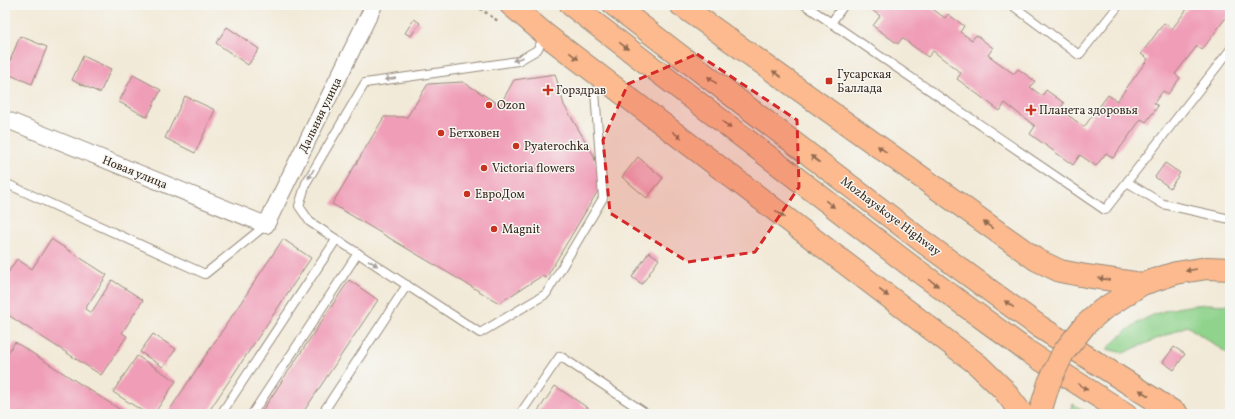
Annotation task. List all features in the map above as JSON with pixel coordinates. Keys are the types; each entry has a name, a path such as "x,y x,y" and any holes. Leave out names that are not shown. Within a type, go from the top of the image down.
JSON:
{"main road":[{"path":"511,5 546,35 977,364 1003,389 1022,414"},
{"path":"571,5 907,263 1027,351 1126,414"},
{"name":"Mozhayskoye Highway","path":"614,5 922,241 1040,327 1176,414"},
{"path":"681,5 1037,260 1073,274 1142,284"},
{"path":"1041,414 1041,409 1049,383 1063,353 1085,325 1102,310 1142,284 1176,273 1207,268 1230,269"}],"street":[{"name":"Дальняя улица","path":"266,225 374,5"},
{"name":"Новая улица","path":"5,119 266,225"}],"lane":[{"path":"805,5 1105,210 1230,50"},
{"path":"831,23 844,5"},
{"path":"1012,5 1079,55 1119,5"},
{"path":"546,35 537,50 518,61 365,83 306,183 299,206 310,222 480,333 546,294 603,198 595,92 605,80"},
{"path":"1127,182 1163,204 1218,215 1230,219"},
{"path":"5,183 205,274 266,225"},
{"path":"221,414 336,240"},
{"path":"252,414 358,254"},
{"path":"322,414 407,285"},
{"path":"520,414 560,356 647,414"}],"highlighted area":[{"path":"697,54 797,120 799,187 755,252 688,262 610,213 603,140 628,84"}],"green space":[{"path":"1206,304 1230,305 1230,355 1187,326 1123,353 1107,349 1118,338 1140,321 1164,311"},
{"path":"1073,404 1089,414 1068,414"}],"building":[{"path":"865,5 927,5 945,18 948,14 964,26 960,32 972,40 976,35 993,48 988,55 1014,74 1018,69 1035,81 1030,87 1042,96 1046,90 1064,103 1060,109 1084,127 1108,95 1117,101 1148,59 1141,54 1164,23 1172,29 1190,5 1230,5 1230,12 1202,50 1197,46 1175,74 1180,78 1168,94 1163,91 1154,103 1158,106 1146,122 1141,119 1113,158 1106,153 1096,166 1080,155 1073,165 1030,134 1035,126 1005,103 1000,111 957,79 961,73 933,51 928,57 902,38 898,44 873,26 880,16"},
{"path":"414,19 420,23 411,36 405,33"},
{"path":"227,27 259,49 248,65 216,43"},
{"path":"20,36 47,47 32,84 5,73"},
{"path":"83,56 111,69 100,93 72,80"},
{"name":"ЕвроДом","path":"555,74 564,105 593,154 602,184 546,278 542,276 499,303 332,204 384,117 407,117 428,84 463,82 500,105 514,80"},
{"path":"133,75 161,90 147,117 119,102"},
{"path":"185,96 215,110 195,153 165,138"},
{"path":"638,157 663,178 647,198 622,177"},
{"path":"1165,163 1180,173 1170,188 1155,177"},
{"path":"51,239 107,275 85,309 91,313 112,280 143,300 122,333 127,336 101,375 5,313 5,273 7,274 17,259 32,269"},
{"path":"283,239 311,258 207,414 167,414"},
{"path":"649,252 659,259 642,284 632,277"},
{"path":"349,280 378,300 302,414 260,414"},
{"path":"153,334 176,349 163,367 140,352"},
{"path":"15,342 127,414 5,414 5,357"},
{"path":"1174,347 1185,354 1174,370 1163,362"},
{"path":"137,356 176,381 154,414 147,414 113,392"},
{"path":"555,386 597,414 536,414"}],"place":[{"name":"Гусарская Баллада","path":"829,81"},
{"name":"Горздрав","path":"548,90"},
{"name":"Ozon","path":"489,105"},
{"name":"Планета здоровья","path":"1031,110"},
{"name":"Бетховен","path":"441,133"},
{"name":"Pyaterochka","path":"516,146"},
{"name":"Victoria flowers","path":"484,168"},
{"name":"ЕвроДом","path":"467,194"},
{"name":"Magnit","path":"494,229"}]}
